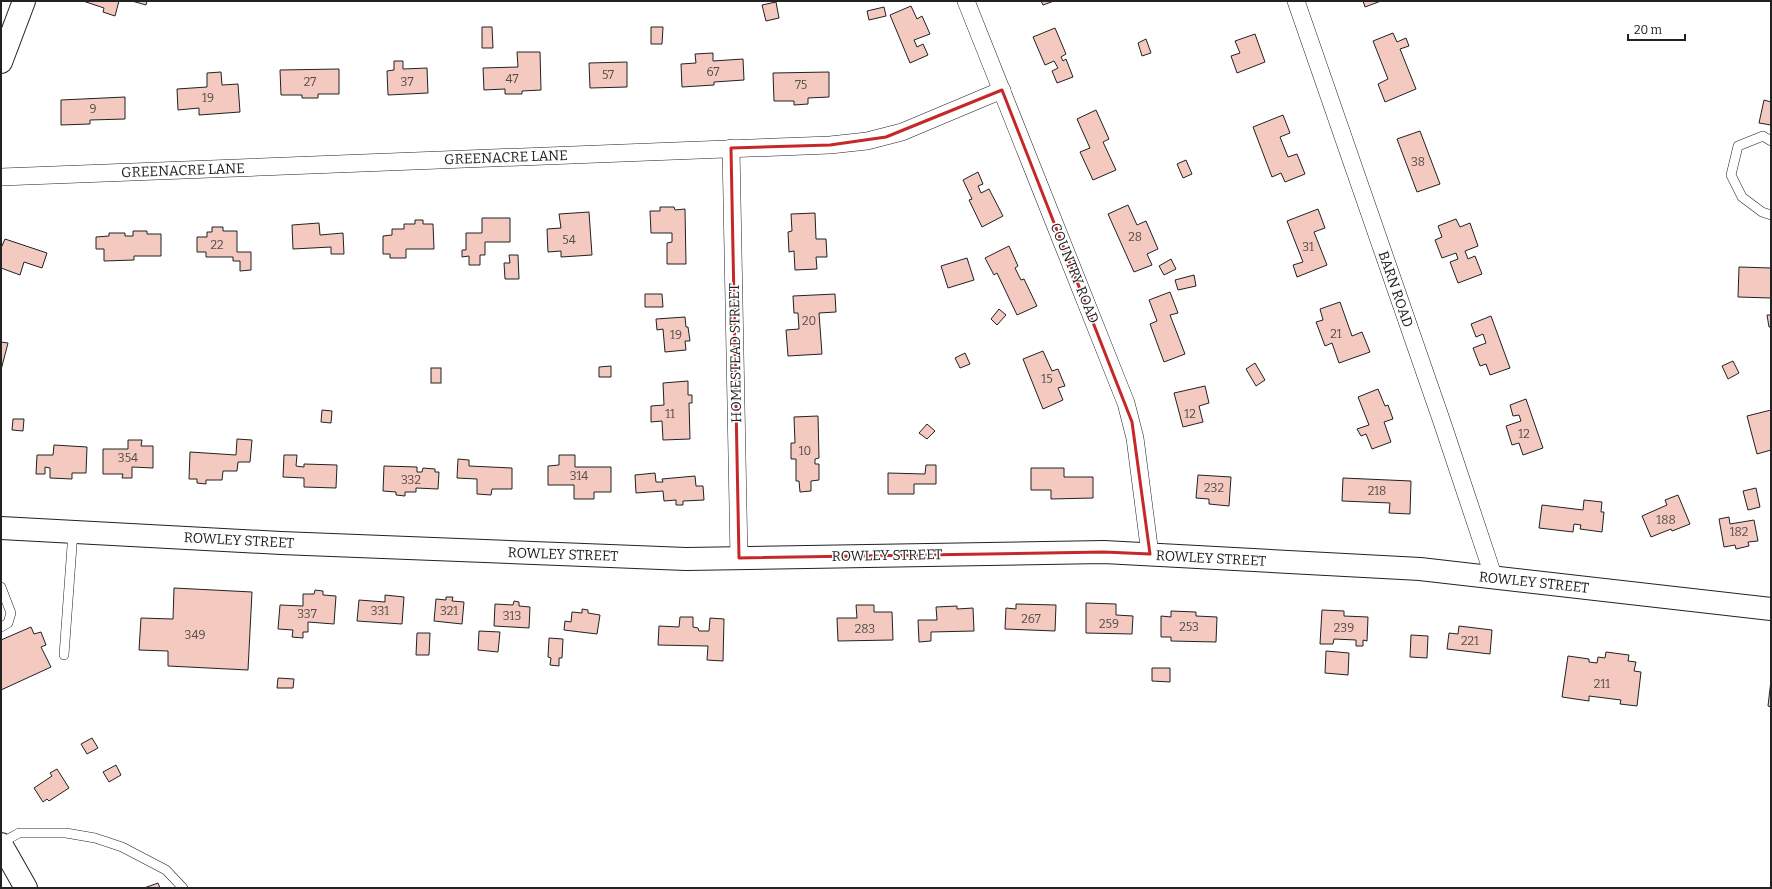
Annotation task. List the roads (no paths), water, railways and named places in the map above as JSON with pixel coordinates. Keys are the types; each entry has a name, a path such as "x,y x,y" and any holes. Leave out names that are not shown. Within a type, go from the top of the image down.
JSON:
{"street":[{"path":"1,62 24,1"},
{"name":"COUNTRY ROAD","path":"966,1 1126,403 1135,438 1150,554"},
{"name":"BARN ROAD","path":"1296,1 1442,422 1494,578"},
{"name":"GREENACRE LANE","path":"1,177 830,145 886,137 918,126 1002,90"},
{"name":"HOMESTEAD STREET","path":"731,148 739,558"},
{"name":"ROWLEY STREET","path":"1,528 281,543 662,558 1104,552 1150,554 1420,569 1771,609"},
{"path":"1,844 26,888"}],"lane":[{"path":"1771,141 1763,136 1738,146 1731,175 1742,197 1762,212 1771,215"},
{"path":"64,655 73,532"},
{"path":"1,587 11,613 8,623 1,627"},
{"path":"1,844 19,833 66,833 95,838 122,847 166,870 183,888"}]}
